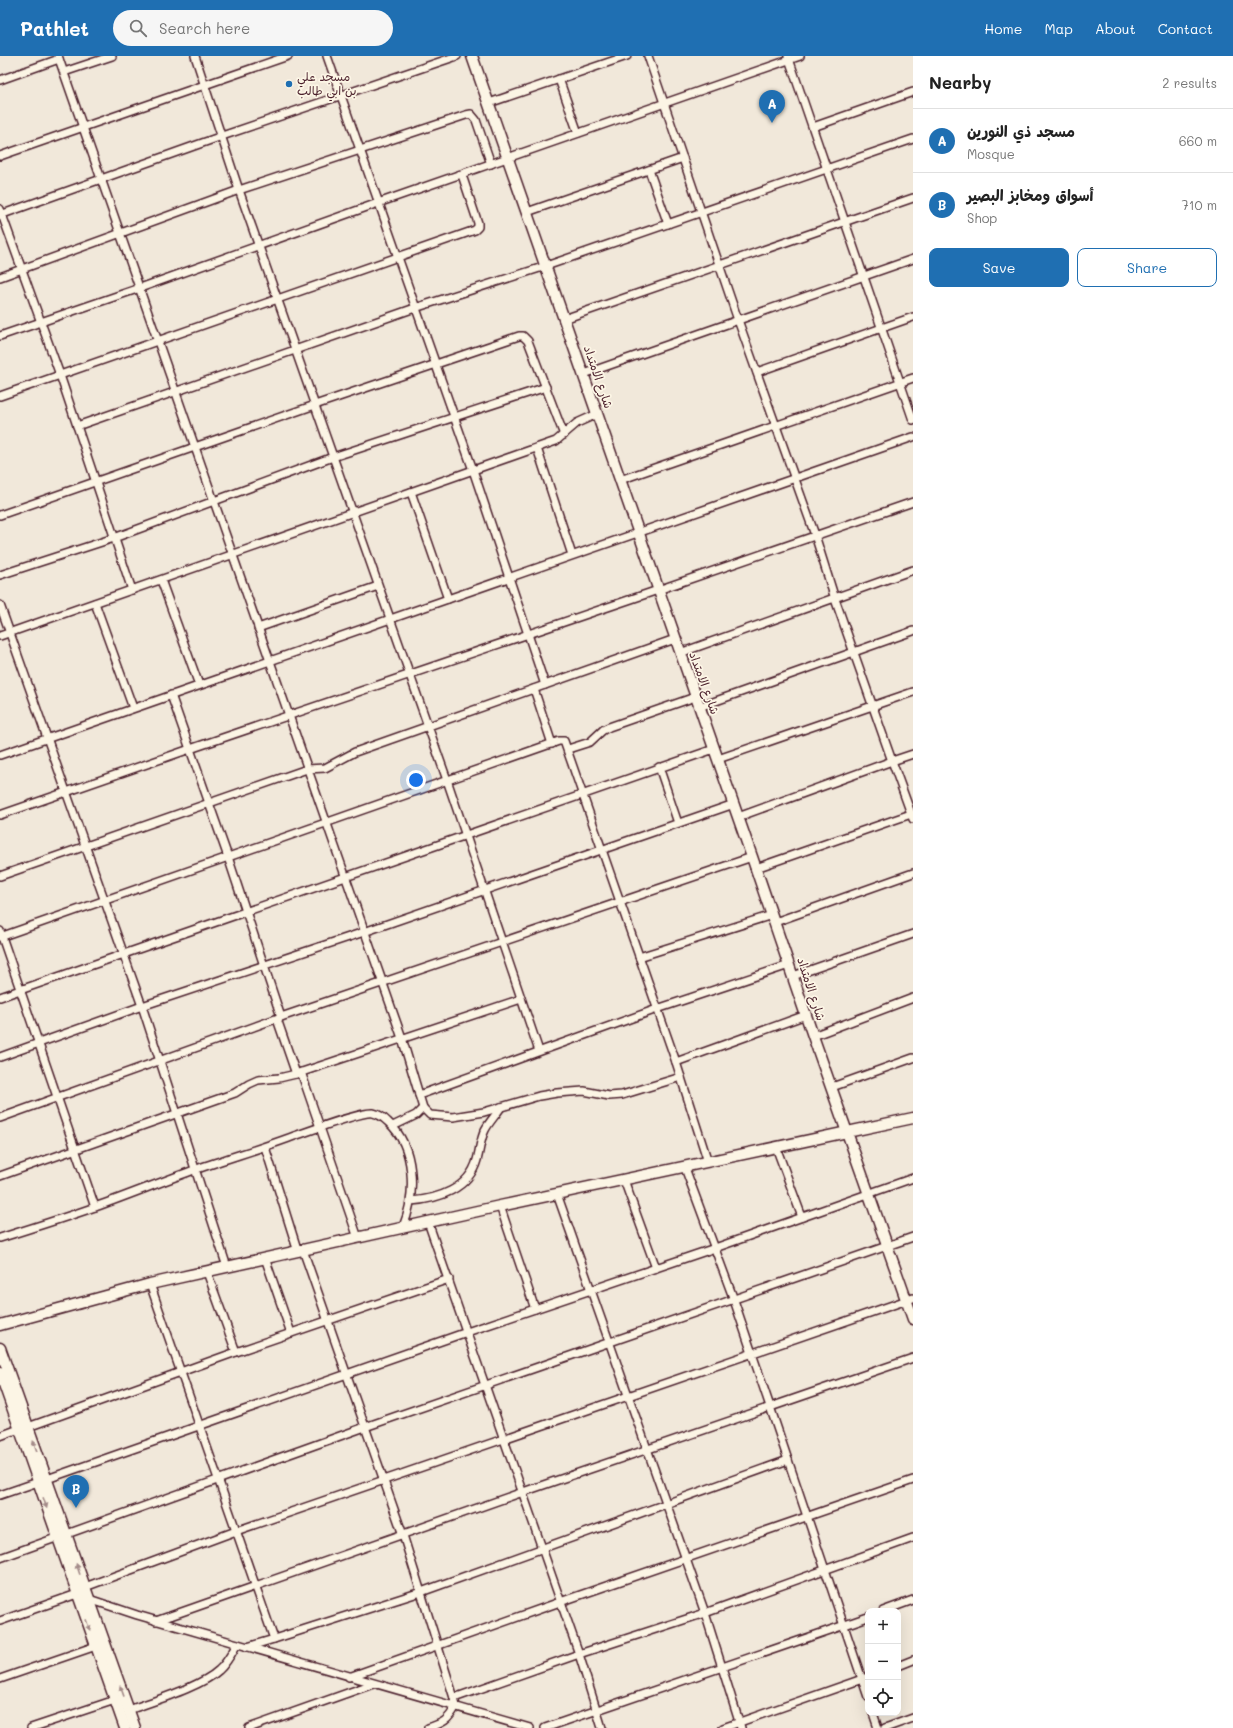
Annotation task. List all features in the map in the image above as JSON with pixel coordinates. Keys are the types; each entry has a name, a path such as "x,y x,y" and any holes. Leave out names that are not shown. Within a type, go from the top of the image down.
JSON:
{"street":[{"path":"64,72 112,56"},
{"path":"195,56 239,190 447,780 539,1051"},
{"path":"0,156 288,56"},
{"path":"327,56 434,364 473,470 545,685"},
{"path":"132,590 60,375 1,213 457,56"},
{"name":"شارع الامتداد","path":"472,56 697,702 734,804 813,1036 888,1246 910,1299 913,1319"},
{"path":"489,103 627,56"},
{"path":"648,56 738,320 815,535 853,652 912,816 756,868"},
{"path":"0,336 378,203 462,175 508,157 665,103 788,58 800,56"},
{"path":"0,80 59,57 402,1038 423,1108 430,1115 453,1117 502,1107 538,1096 557,1093 584,1091 609,1096 622,1095 681,1077"},
{"path":"788,58 913,420"},
{"path":"559,79 578,133"},
{"path":"813,127 913,92"},
{"path":"0,277 239,190 466,115 471,114 476,120 491,164"},
{"path":"77,426 415,308 546,266 913,139"},
{"path":"527,212 683,158"},
{"path":"649,170 668,224"},
{"path":"0,396 475,230 478,227 478,223 462,175"},
{"path":"564,319 913,198"},
{"path":"584,374 913,259"},
{"path":"757,372 880,327 913,317"},
{"path":"0,515 315,405 519,336 523,336 528,341 564,435"},
{"path":"620,480 913,378"},
{"path":"0,575 114,538 333,457 546,387"},
{"path":"0,636 556,441 577,423 597,414"},
{"path":"0,755 448,599 509,576 572,556 913,437"},
{"path":"537,448 572,556"},
{"path":"411,492 448,599"},
{"path":"0,816 190,749 528,635 913,502"},
{"path":"680,653 913,570"},
{"path":"161,580 199,685"},
{"path":"258,628 378,586"},
{"path":"95,603 133,708"},
{"path":"0,605 142,1006 227,1267"},
{"path":"568,750 590,742 603,730 609,727 697,702 853,652 913,631"},
{"path":"0,876 307,769 329,766 355,752 675,639"},
{"path":"534,689 552,744"},
{"path":"718,759 913,692"},
{"path":"171,695 228,857 264,965 279,1018 298,1073 320,1128 358,1238"},
{"path":"95,1207 56,1098 1,934 564,741 676,1062 708,1162"},
{"path":"0,997 714,749"},
{"path":"738,817 913,754"},
{"path":"659,767 678,823"},
{"path":"0,1057 38,1042 142,1006 364,932 601,848 734,804"},
{"path":"0,1118 279,1018 752,857"},
{"path":"639,957 773,918 913,873"},
{"path":"793,976 913,934"},
{"path":"419,1095 657,1009 789,965"},
{"path":"813,1036 913,998"},
{"path":"0,1176 235,1093 258,1080 279,1078 298,1073 521,999"},
{"path":"676,1062 806,1015"},
{"path":"832,1087 913,1058"},
{"path":"411,1201 423,1200 439,1195 464,1183 477,1160 485,1130 502,1107"},
{"path":"393,1126 416,1115 423,1108"},
{"path":"0,1238 95,1207 196,1169 362,1114 373,1112 382,1116 393,1126 401,1137 406,1150 411,1173 411,1201 404,1227"},
{"path":"0,1325 150,1284 500,1206 685,1168 848,1131 913,1118"},
{"path":"265,1147 300,1251 328,1320 403,1536 454,1698 456,1706 447,1720 428,1728"},
{"path":"776,1147 802,1217"},
{"path":"685,1168 716,1248 753,1353 844,1625 865,1678 740,1725 723,1728"},
{"path":"0,1495 467,1332 716,1248 913,1178"},
{"path":"624,1180 656,1268"},
{"path":"557,1194 705,1613 740,1725"},
{"path":"500,1206 535,1309"},
{"path":"428,1222 560,1602 580,1654 602,1728"},
{"path":"0,1558 365,1427 913,1237"},
{"path":"265,1258 291,1333"},
{"path":"207,1272 236,1352"},
{"path":"0,1436 181,1371 449,1279"},
{"path":"150,1284 201,1426 274,1639"},
{"path":"0,1620 236,1531 910,1299"},
{"path":"0,1348 24,1428 81,1590 96,1646 125,1728"},
{"path":"156,1621 403,1536 523,1492 913,1358"},
{"path":"1,1378 24,1428"},
{"path":"246,1647 421,1592 788,1460"},
{"path":"350,1677 685,1558 913,1480"},
{"path":"454,1698 580,1654 705,1613 913,1538"},
{"path":"81,1590 89,1599 135,1728"},
{"path":"89,1599 156,1621 530,1728"},
{"path":"891,1608 913,1600"},
{"path":"545,1728 865,1618"},
{"path":"128,1710 206,1680 225,1664 237,1644"},
{"path":"0,1679 96,1646"},
{"path":"901,1665 913,1660"},
{"path":"249,1728 264,1726 373,1684"},
{"path":"31,1728 115,1700"},
{"path":"874,1716 878,1728"},
{"path":"885,1728 913,1718"}],"place":[{"name":"مسجد علي بن ابي طالب","path":"289,84"},
{"name":"مسجد ذي النورين","path":"772,123"},
{"name":"أسواق ومخابز البصير","path":"76,1508"}]}
